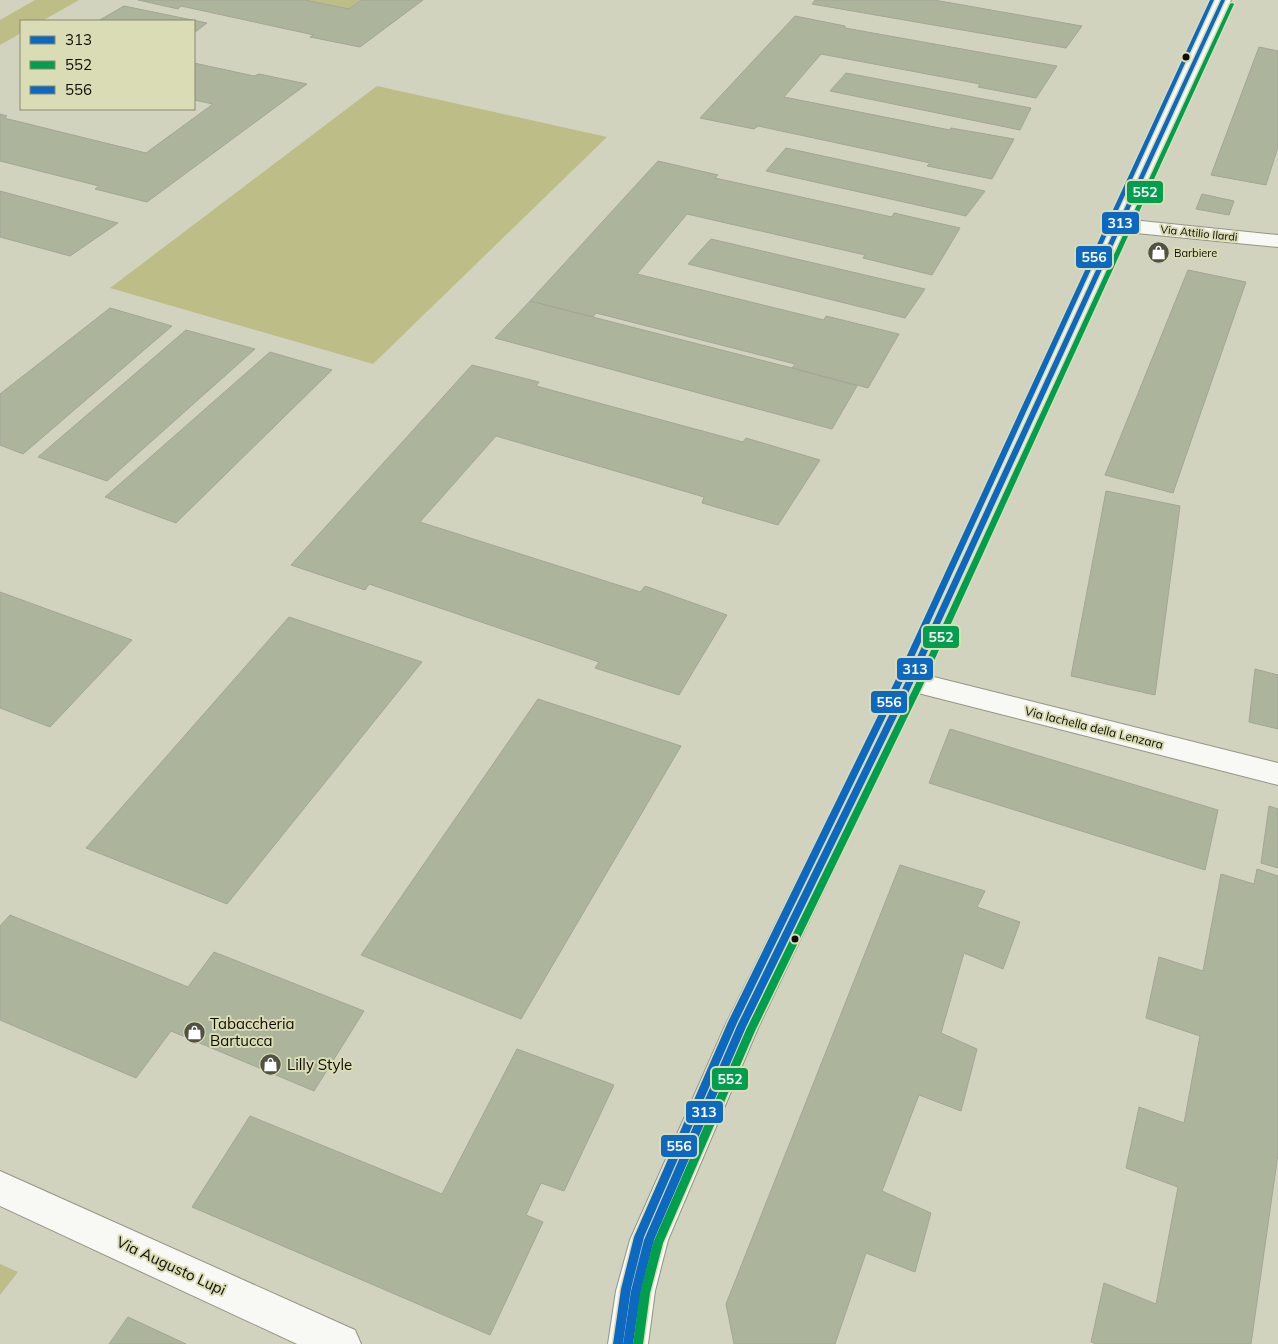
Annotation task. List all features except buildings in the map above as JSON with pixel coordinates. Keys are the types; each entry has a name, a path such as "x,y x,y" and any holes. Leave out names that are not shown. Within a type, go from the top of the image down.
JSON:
{"street":[{"path":"628,1344 633,1300 639,1270 660,1211 742,1026 910,681 1223,0"},
{"name":"Via Attilio Ilardi","path":"1120,225 1278,241"},
{"name":"Via Iachella della Lenzara","path":"910,681 1278,774"},
{"name":"Via Augusto Lupi","path":"0,1188 341,1344"}],"green space":[{"path":"35,0 79,0 44,20 20,20 20,34 0,45 0,20"},
{"path":"305,0 361,0 349,9"},
{"path":"377,86 607,137 373,364 110,288"},
{"path":"0,1264 18,1272 0,1295"}],"transit line":[{"name":"556","path":"618,1343 626,1289 639,1237 733,1022 901,677 1212,0"},
{"name":"313","path":"628,1344 636,1291 649,1240 742,1026 910,681 1223,0"},
{"name":"552","path":"638,1344 645,1293 658,1243 751,1030 919,685 1232,4"}],"place":[{"name":"Barbiere","path":"1158,253"},
{"name":"Tabaccheria Bartucca","path":"194,1033"},
{"name":"Lilly Style","path":"271,1065"}]}
